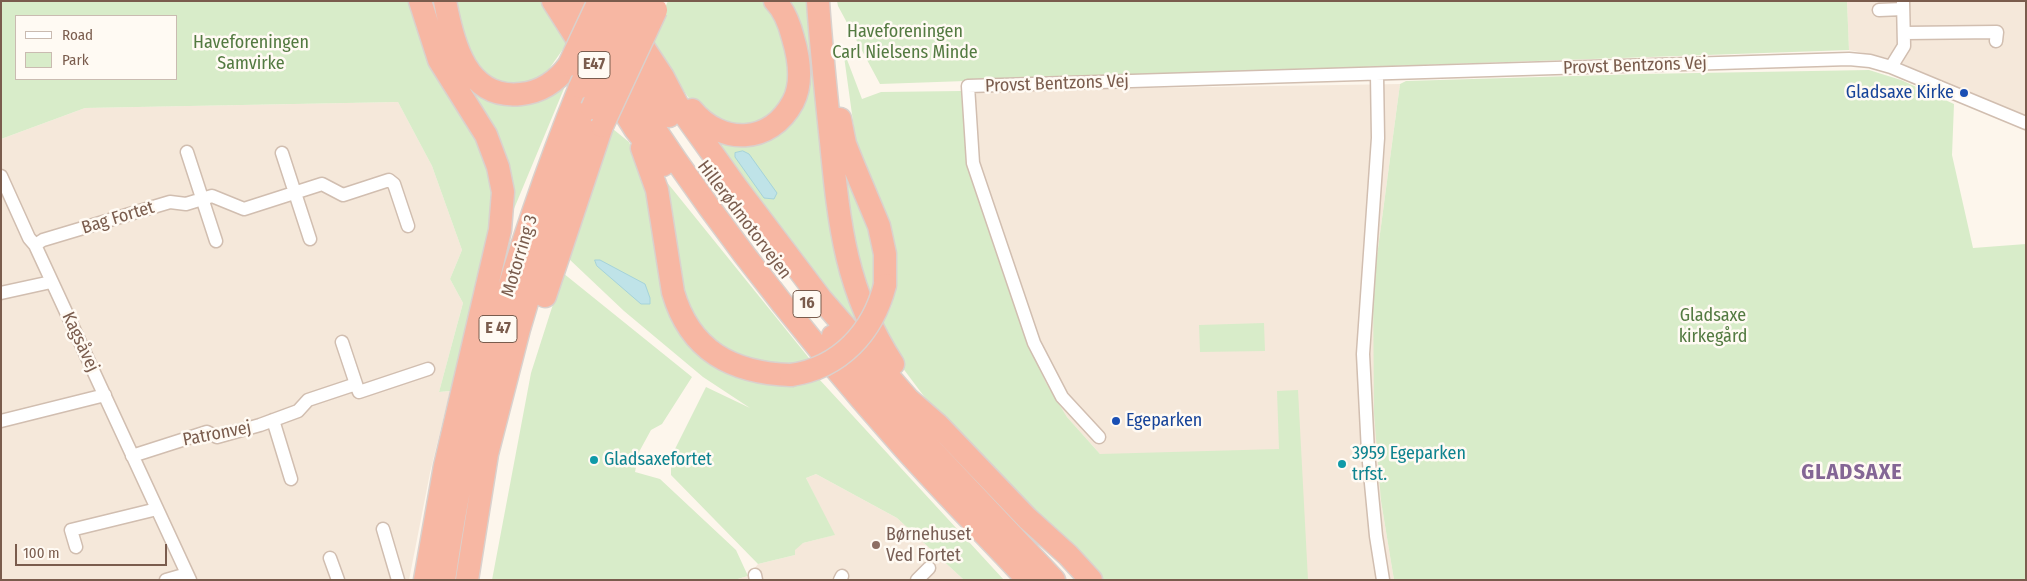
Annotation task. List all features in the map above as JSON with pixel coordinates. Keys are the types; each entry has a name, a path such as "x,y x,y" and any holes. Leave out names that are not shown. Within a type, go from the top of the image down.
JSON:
{"highway":[{"path":"420,1 438,60 486,135 498,167 503,192 500,230 445,466 425,580"},
{"path":"445,1 450,28 469,72 486,89 498,94 513,95 529,94 554,82 569,65 597,1"},
{"name":"E47","path":"553,1 635,129"},
{"name":"Hillerødmotorvejen","path":"574,1 666,145 769,286 844,379 904,449 1028,580"},
{"name":"Hillerødmotorvejen","path":"597,1 686,140 785,277 858,367 924,442 1054,580"},
{"path":"616,1 663,77 677,104 737,188 821,299 908,399 938,425 1027,518 1079,580"},
{"name":"Motorring 3","path":"444,580 454,512 471,429 512,278 552,158 616,1"},
{"path":"663,77 698,117 717,131 731,135 745,135 757,133 768,128 782,116 792,102 798,80 798,57 792,33 787,20 775,1"},
{"path":"635,129 657,190 673,292 686,324 699,340 726,361 747,370 766,374 791,375 816,369 836,359 849,349 871,322 878,308 885,285 886,254 879,226 853,164 841,124 820,1"},
{"path":"820,1 837,203 843,244 852,278 863,311 878,341 899,374 938,425"},
{"path":"467,580 487,454 531,340 597,117 652,4"},
{"path":"635,129 698,211 769,286"},
{"path":"474,343 519,219 552,158"},
{"path":"904,449 934,494 1011,580"},
{"path":"1027,518 1068,555 1091,580"}],"street":[{"path":"1879,10 1903,5 1904,46 1891,67"},
{"path":"1905,33 1996,32 1996,41"},
{"name":"Provst Bentzons Vej","path":"1099,437 1062,397 1034,343 974,163 968,86 1377,75 1849,59 1870,61 1891,67 2026,123"},
{"path":"1377,75 1378,138 1363,354 1368,452 1376,536 1383,580"},
{"path":"187,152 216,241"},
{"path":"282,153 310,239"},
{"name":"Kagsåvej","path":"1,176 105,395 188,577"},
{"name":"Bag Fortet","path":"34,245 43,240 170,202 186,204 212,196 244,209 322,184 343,195 389,180 394,184 408,226"},
{"path":"1,293 51,282"},
{"path":"342,342 356,384"},
{"name":"Patronvej","path":"132,456 207,432 217,437 273,420 298,411 308,400 356,384 359,392 428,369"},
{"path":"1,420 105,395"},
{"name":"Patronvej","path":"273,420 291,479"},
{"path":"76,548 72,530 157,509"},
{"path":"383,529 398,580"},
{"path":"330,558 338,580"},
{"path":"917,580 929,568"},
{"path":"166,580 188,577"}],"shaded area":[{"path":"1847,1 2026,1 2026,118 1892,59 1849,50"},
{"path":"1400,84 1373,286 1381,501 1394,580 1223,580 1100,454 1067,417 1045,383 1024,334 976,187 966,149 961,91"},
{"path":"398,102 432,166 462,250 450,279 463,303 439,392 450,391 430,473 409,580 1,580 1,139 85,108"},
{"path":"816,474 897,518 964,580 734,580 748,576 758,564 795,555 794,551 797,546 803,543 834,535 806,478"}],"green space":[{"name":"Haveforeningen Samvirke","path":"1,1 413,1 486,152 496,194 477,299 450,391 439,392 463,303 450,279 462,250 432,166 398,102 85,108 1,139"},
{"path":"428,1 442,1 483,91 568,79 511,216 500,156 485,111 462,80"},
{"path":"453,1 541,1 568,42 542,79 516,87 486,80 468,59"},
{"path":"668,1 765,1 792,50 788,103 746,128 698,111 649,42"},
{"path":"785,1 812,1 863,325 857,334 708,133 746,140 798,105"},
{"name":"Haveforeningen Carl Nielsens Minde","path":"837,1 1847,1 1849,50 880,84"},
{"path":"843,49 862,99 881,92 961,91 966,149 976,187 1024,334 1046,383 1067,417 1100,454 1279,449 1277,391 1298,390 1308,580 1097,580 932,407 899,363 879,329 891,307 897,279 896,251 890,224 863,165 855,136"},
{"name":"Gladsaxe kirkegård","path":"1869,70 1901,80 1954,104 1952,155 1973,248 2026,244 2026,580 1394,580 1381,501 1374,413 1373,286 1400,84 1406,81"},
{"path":"613,129 629,142 648,183 689,343 819,379 1004,580 964,580 897,518 816,474 806,478 835,535 803,543 795,550 795,555 758,564 671,475 671,457 706,387 750,408 703,377 624,311 568,258 589,187"},
{"path":"843,154 883,252 872,312 856,275"},
{"path":"657,170 813,363 749,367 692,329"},
{"path":"563,273 692,377 662,424 651,430 639,452 635,472 660,479 736,550 748,576 734,580 492,580 531,373"},
{"path":"1264,323 1265,351 1200,352 1199,325"}],"water":[{"path":"743,151 749,154 777,193 774,199 764,198 735,157 735,153"},
{"path":"595,260 600,260 645,284 650,304 641,304 597,266"}],"place":[{"name":"Gladsaxe Kirke","path":"1964,93"},
{"name":"Egeparken","path":"1116,421"},
{"name":"Gladsaxefortet","path":"594,460"},
{"name":"3959 Egeparken trfst.","path":"1342,464"},
{"name":"Børnehuset Ved Fortet","path":"876,545"}],"district":[{"name":"GLADSAXE","path":"1852,473"}]}
